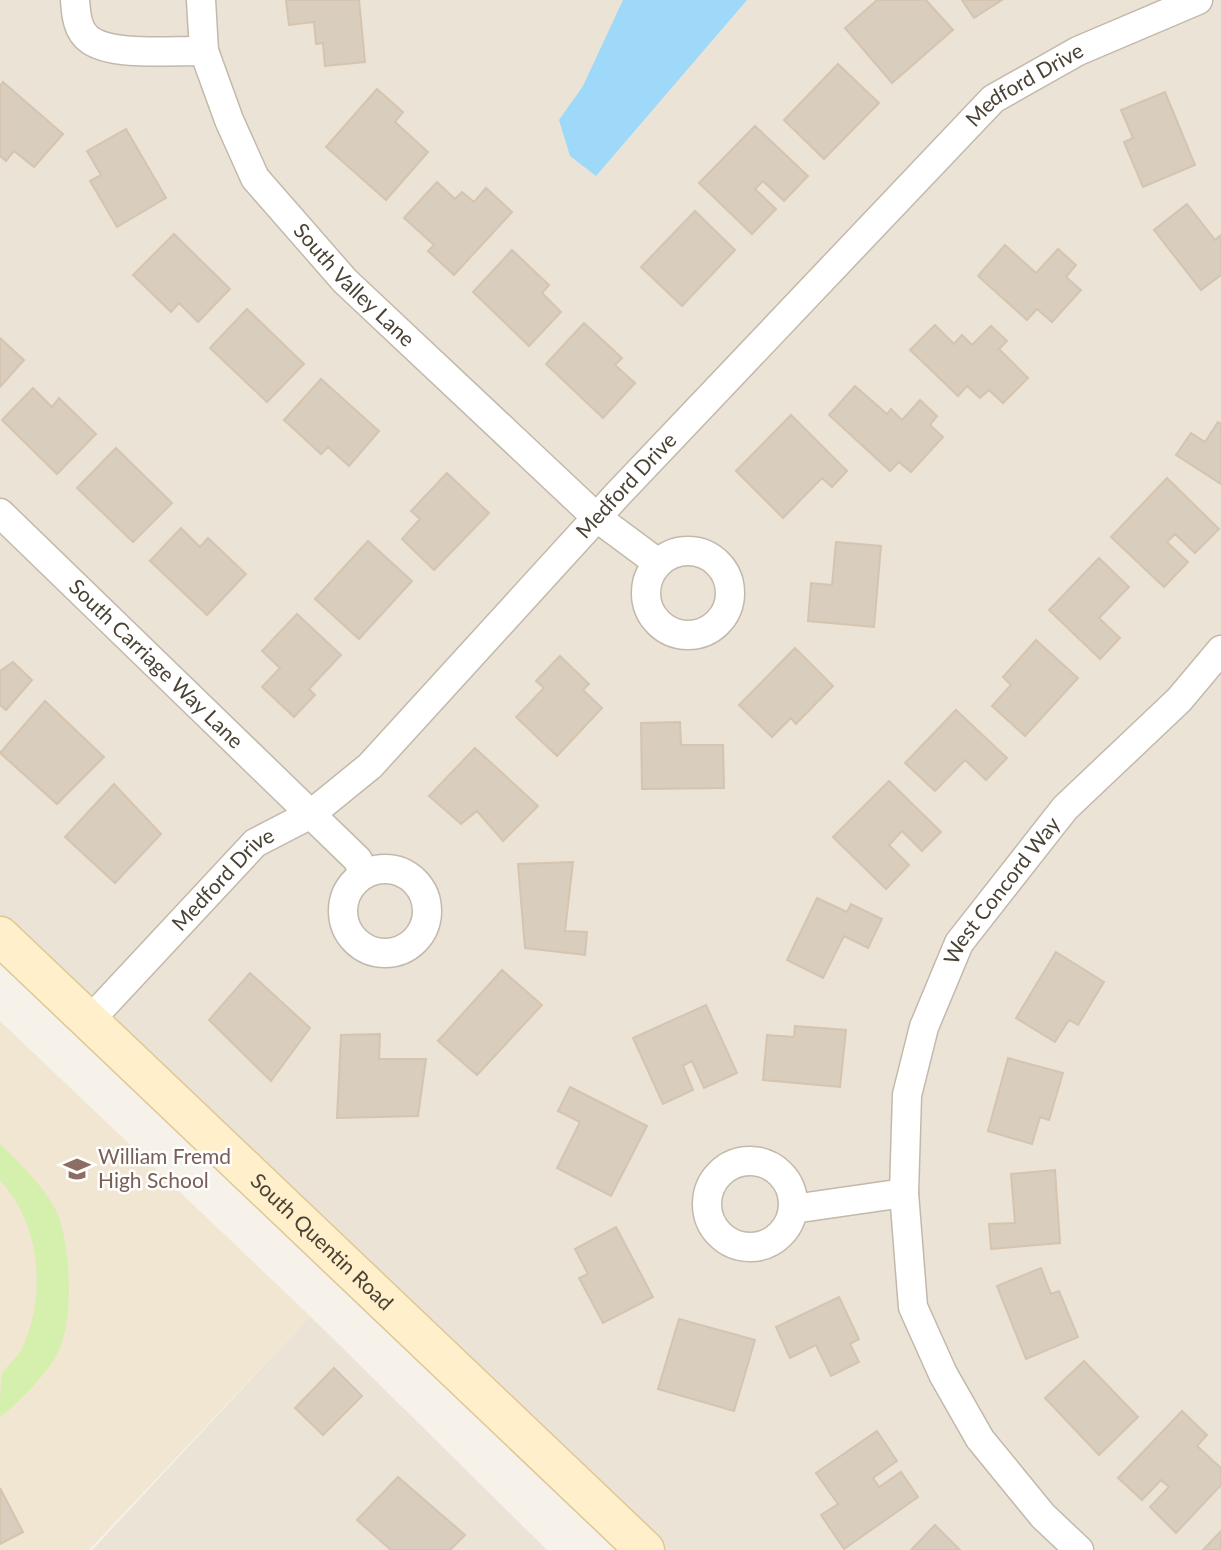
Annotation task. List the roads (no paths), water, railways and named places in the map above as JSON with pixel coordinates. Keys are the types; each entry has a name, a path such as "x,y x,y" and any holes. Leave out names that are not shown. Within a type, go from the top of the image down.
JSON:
{"main road":[{"name":"South Quentin Road","path":"0,936 645,1550"}],"street":[{"path":"75,0 78,23 89,40 115,50 204,51"},
{"name":"South Valley Lane","path":"201,0 204,51 229,120 255,178 345,281 596,517 658,563"},
{"name":"Medford Drive","path":"90,1020 255,843 311,814 370,766 596,517 993,99 1078,51 1198,0"},
{"name":"South Carriage Way Lane","path":"0,513 358,860 363,874"},
{"name":"West Concord Way","path":"1079,1550 1043,1516 980,1439 943,1374 913,1307 904,1193 907,1095 924,1027 959,943 1065,808 1178,699 1221,650"},
{"path":"793,1209 904,1193"}],"water":[{"path":"623,0 747,0 596,176 570,156 559,120 583,86"}],"place":[{"name":"William Fremd High School","path":"77,1169"}]}
